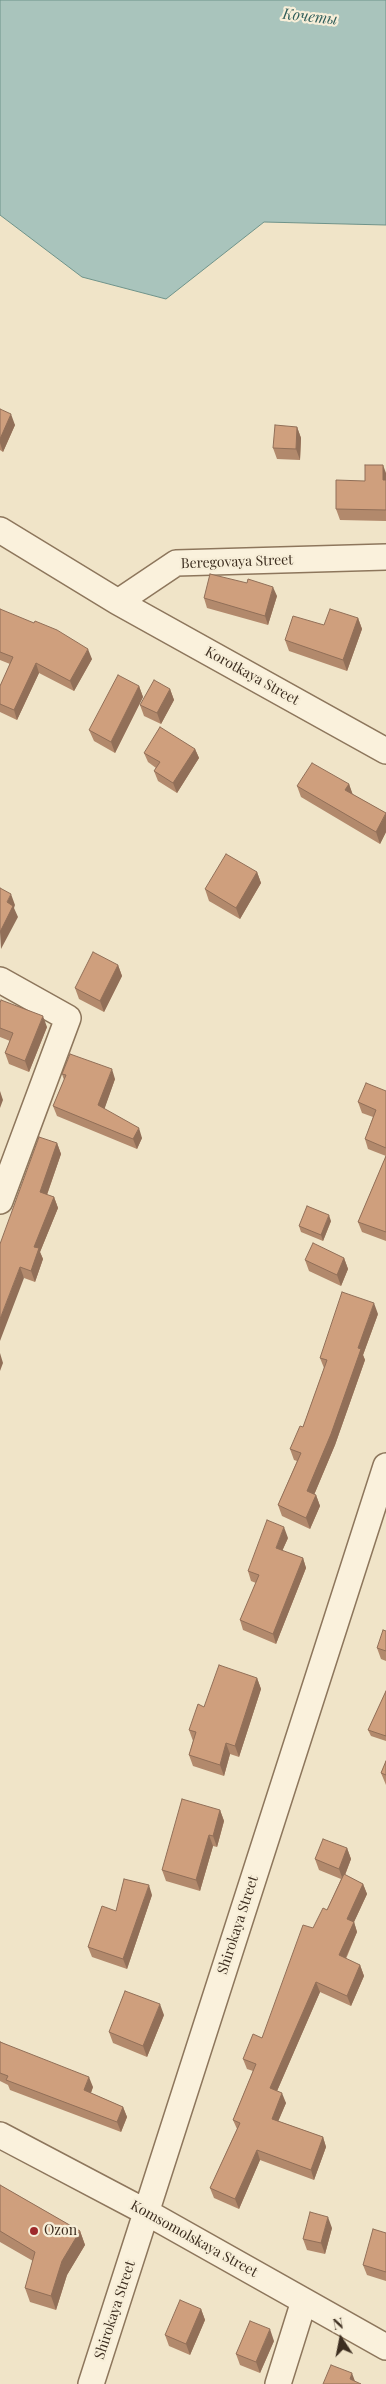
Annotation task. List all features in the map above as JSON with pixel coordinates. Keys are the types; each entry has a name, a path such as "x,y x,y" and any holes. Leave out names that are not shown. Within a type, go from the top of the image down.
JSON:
{"street":[{"path":"0,530 118,602"},
{"name":"Beregovaya Street","path":"118,602 176,563 386,557"},
{"name":"Korotkaya Street","path":"118,602 386,751"},
{"path":"0,980 68,1018 0,1201"},
{"name":"Shirokaya Street","path":"91,2384 386,1466"},
{"name":"Komsomolskaya Street","path":"0,2135 146,2212 386,2347"},
{"path":"278,2384 304,2301"}],"water":[{"name":"Кочеты","path":"0,0 386,0 386,225 264,222 166,299 82,277 0,215"}],"building":[{"path":"0,409 11,414 0,439"},
{"path":"275,425 297,427 296,449 273,448"},
{"path":"365,465 383,465 383,480 386,480 386,510 336,509 336,480 365,481"},
{"path":"210,574 247,583 248,579 273,587 265,616 204,598"},
{"path":"0,609 57,630 88,649 70,681 36,663 14,710 0,704 0,686 13,657 0,652"},
{"path":"330,609 358,618 343,660 285,640 293,616 324,625"},
{"path":"118,675 139,686 111,742 89,730"},
{"path":"154,680 170,689 157,713 140,705"},
{"path":"160,727 195,749 173,783 154,771 160,762 144,753"},
{"path":"312,763 349,784 345,790 386,813 376,832 297,786"},
{"path":"226,854 257,872 236,908 205,889"},
{"path":"0,888 11,894 7,902 13,906 0,932"},
{"path":"93,952 118,965 100,1001 75,988"},
{"path":"1,1000 43,1016 25,1061 5,1053 13,1033 0,1028"},
{"path":"70,1054 112,1069 98,1105 139,1128 133,1139 53,1106 66,1075 62,1074"},
{"path":"366,1083 386,1091 386,1148 365,1139 376,1110 358,1102"},
{"path":"39,1137 57,1143 40,1192 54,1197 34,1247 39,1248 31,1271 20,1267 0,1319 0,1244"},
{"path":"386,1156 386,1232 358,1222"},
{"path":"307,1206 329,1215 321,1235 299,1226"},
{"path":"313,1243 344,1258 337,1275 305,1260"},
{"path":"342,1292 374,1303 358,1348 361,1349 331,1434 307,1491 316,1495 306,1518 278,1505 301,1453 290,1449 300,1426 303,1427 327,1360 320,1358"},
{"path":"267,1520 284,1527 276,1548 303,1558 273,1634 240,1620 259,1575 248,1571"},
{"path":"383,1630 386,1631 386,1651 377,1648"},
{"path":"219,1665 257,1678 235,1746 226,1743 220,1765 189,1755 196,1732 189,1730 198,1704 204,1707"},
{"path":"386,1691 386,1736 368,1730"},
{"path":"386,1761 386,1775 381,1773"},
{"path":"182,1799 220,1810 213,1836 209,1835 196,1880 162,1870"},
{"path":"323,1839 347,1848 339,1869 315,1859"},
{"path":"344,1874 363,1884 347,1919 354,1922 339,1955 360,1965 347,1996 316,1982 270,2088 282,2093 272,2119 323,2137 311,2170 257,2150 235,2199 210,2188 240,2123 233,2120 256,2064 243,2059 253,2034 262,2038 303,1925 313,1928 323,1908 327,1910"},
{"path":"124,1879 149,1885 123,1959 88,1947 102,1906 116,1911"},
{"path":"125,1991 160,2004 143,2046 109,2032"},
{"path":"0,2042 89,2077 84,2090 123,2107 117,2122 6,2080 8,2076 0,2073"},
{"path":"0,2185 80,2231 62,2261 51,2296 25,2288 35,2252 0,2231"},
{"path":"310,2212 328,2217 321,2243 303,2239"},
{"path":"373,2229 386,2233 386,2272 363,2265"},
{"path":"180,2300 201,2309 186,2344 165,2335"},
{"path":"250,2321 270,2329 256,2362 236,2354"},
{"path":"331,2365 352,2373 350,2379 361,2384 323,2384"}],"place":[{"name":"Ozon","path":"34,2231"}]}
